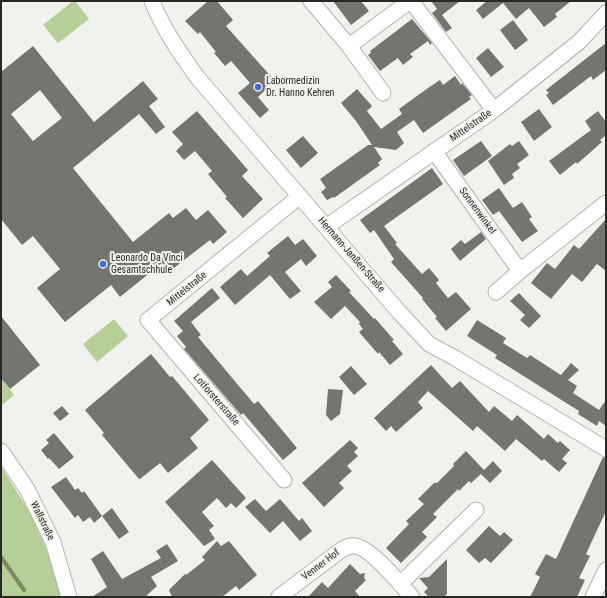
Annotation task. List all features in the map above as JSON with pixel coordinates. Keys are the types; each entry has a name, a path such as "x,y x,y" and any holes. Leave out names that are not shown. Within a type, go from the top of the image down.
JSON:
{"street":[{"name":"Hermann-Janßen-Straße","path":"152,1 158,15 175,44 197,77 429,344 455,358 606,449"},
{"path":"311,1 349,46 383,93"},
{"path":"349,46 411,1 494,110"},
{"name":"Mittelstraße","path":"326,227 494,110 579,42 606,13"},
{"name":"Sonnenwinkel","path":"434,151 520,271"},
{"name":"Mittelstraße","path":"148,320 300,196"},
{"path":"496,292 520,271 606,203"},
{"name":"Lotforsterstraße","path":"148,320 284,480"},
{"name":"Wallstraße","path":"1,450 27,489 53,542 69,597"},
{"path":"400,584 476,510"},
{"name":"Venner Hof","path":"279,597 340,550 349,546 358,546 371,554 412,597"},
{"path":"593,597 606,570"}],"green space":[{"path":"75,1 89,19 58,43 43,25"},
{"path":"114,319 128,336 97,362 83,344"},
{"path":"1,378 14,395 1,406"},
{"path":"1,466 33,518 55,570 63,597 1,597"}],"building":[{"path":"208,1 217,1 233,20 226,26 275,81 258,97 269,110 260,118 238,93 250,83 231,61 225,66 200,32 198,34 185,21"},
{"path":"333,1 361,1 369,11 351,25"},
{"path":"431,1 460,1 442,15 452,28 446,32 432,13 437,9"},
{"path":"487,1 571,1 555,14 557,17 544,27 529,8 516,19 503,3 483,19 476,10"},
{"path":"412,19 432,43 430,45 428,41 410,54 413,57 403,65 398,58 380,71 368,55 371,53 370,51"},
{"path":"513,20 528,40 515,50 500,30"},
{"path":"606,43 606,70 593,80 591,76 553,105 546,95 549,93 546,90"},
{"path":"33,46 94,122 143,81 158,99 149,106 165,127 156,134 139,114 73,168 133,242 169,213 173,218 186,208 196,220 208,210 227,232 213,244 210,240 170,271 162,263 120,297 111,285 65,322 37,288 60,269 33,236 22,245 1,219 1,72","holes":["40,90 62,118 33,141 11,114"]},
{"path":"488,48 504,67 491,77 476,58"},
{"path":"455,76 461,85 462,83 472,95 469,97 471,99 423,133 414,120 397,132 404,143 396,150 374,147 382,159 378,163 380,165 334,198 333,197 327,200 321,192 326,188 320,179 368,145 372,145 356,121 341,103 357,89 372,106 367,111 381,129 402,114 399,109 428,88 440,80 443,85"},
{"path":"539,109 552,127 534,141 521,122"},
{"path":"197,111 248,170 242,176 263,199 243,218 225,198 227,197 208,174 212,171 195,151 184,160 176,151 183,144 172,132"},
{"path":"598,111 606,122 606,135 600,140 602,142 577,164 576,162 560,175 549,161 591,130 585,121"},
{"path":"303,136 318,153 301,168 286,150"},
{"path":"481,141 492,156 464,176 453,160"},
{"path":"519,141 529,155 517,164 520,168 512,174 514,178 504,185 488,161 510,144 512,146"},
{"path":"432,168 443,184 384,226 397,243 395,244 422,274 429,268 439,280 436,283 448,298 456,292 471,309 446,331 435,318 437,317 422,299 423,298 391,262 394,259 374,230 370,233 360,220"},
{"path":"499,188 513,208 522,202 532,217 529,219 538,231 522,242 499,211 493,215 482,200"},
{"path":"606,219 606,271 597,264 582,282 572,274 551,299 531,283 547,263 555,269 574,245 579,249"},
{"path":"481,232 486,239 460,261 451,249 461,240 465,244"},
{"path":"288,236 295,245 303,239 317,256 306,266 301,259 285,272 301,291 290,299 270,275 235,305 220,287 241,269 247,276 270,256 267,253"},
{"path":"336,275 351,291 349,292 394,340 392,341 403,354 390,365 379,352 378,354 359,332 363,329 359,324 360,322 345,306 331,319 314,302 332,287 328,282"},
{"path":"212,288 220,298 191,322 201,335 198,337 254,404 258,401 297,448 283,460 243,413 241,415 184,349 186,347 177,336 183,331 174,321"},
{"path":"519,293 541,316 529,328 520,320 525,315 510,301"},
{"path":"1,316 40,365 10,389 1,378"},
{"path":"477,320 506,338 503,343 527,358 530,355 561,375 571,363 579,370 568,380 577,386 573,393 599,410 606,400 606,426 599,421 597,426 578,414 579,411 495,358 497,355 467,336"},
{"path":"151,354 170,377 172,376 209,420 190,438 198,448 168,473 160,463 139,479 102,435 104,433 85,410"},
{"path":"431,365 452,388 460,381 489,412 494,406 512,421 517,415 544,439 548,434 558,443 560,441 570,450 562,459 567,463 559,472 544,459 542,461 516,439 505,451 477,426 473,431 428,391 418,402 423,408 396,432 391,426 386,431 374,418"},
{"path":"351,366 367,384 354,395 339,377"},
{"path":"328,389 343,390 340,414 331,421 326,415"},
{"path":"62,406 69,414 60,421 53,413"},
{"path":"54,433 74,457 59,469 41,450 49,443 46,440"},
{"path":"350,440 358,448 354,452 358,456 347,466 352,471 339,483 344,488 324,507 302,483"},
{"path":"466,451 484,470 493,461 502,471 490,483 481,474 471,483 469,481 459,491 458,489 433,514 437,517 422,532 427,537 401,563 386,548 409,524 406,521 424,504 418,499 454,466 453,464"},
{"path":"603,457 606,458 606,511 586,554 590,556 579,578 585,580 577,597 530,597 540,577 535,574 546,554 556,559"},
{"path":"212,460 246,498 236,508 231,503 226,508 217,498 202,512 214,526 209,530 215,539 204,546 165,502"},
{"path":"66,477 75,490 78,488 82,493 84,491 102,516 94,523 90,517 83,522 78,515 75,518 51,487"},
{"path":"255,499 266,511 280,499 299,521 302,518 312,531 300,541 283,521 270,533 245,507"},
{"path":"112,508 129,532 119,539 102,516"},
{"path":"489,526 500,536 504,532 513,540 491,563 485,558 479,563 466,550"},
{"path":"217,541 221,546 229,541 257,575 239,590 236,586 222,597 172,597 169,590 185,574 186,575 205,560 202,557"},
{"path":"167,544 178,561 151,577 157,586 145,597 92,597 107,587 91,559 103,551 122,579 161,558 156,551"},
{"path":"447,559 447,594 444,597 429,597 424,592 428,588 419,578 429,577"},
{"path":"350,564 360,574 365,573 364,578 366,580 355,591 360,597 308,597 322,582 328,588"}],"waterway":[{"path":"1,557 24,590"}],"place":[{"name":"Labormedizin Dr. Hanno Kehren","path":"258,87"},
{"name":"Leonardo Da Vinci Gesamtschhule","path":"103,264"}]}
